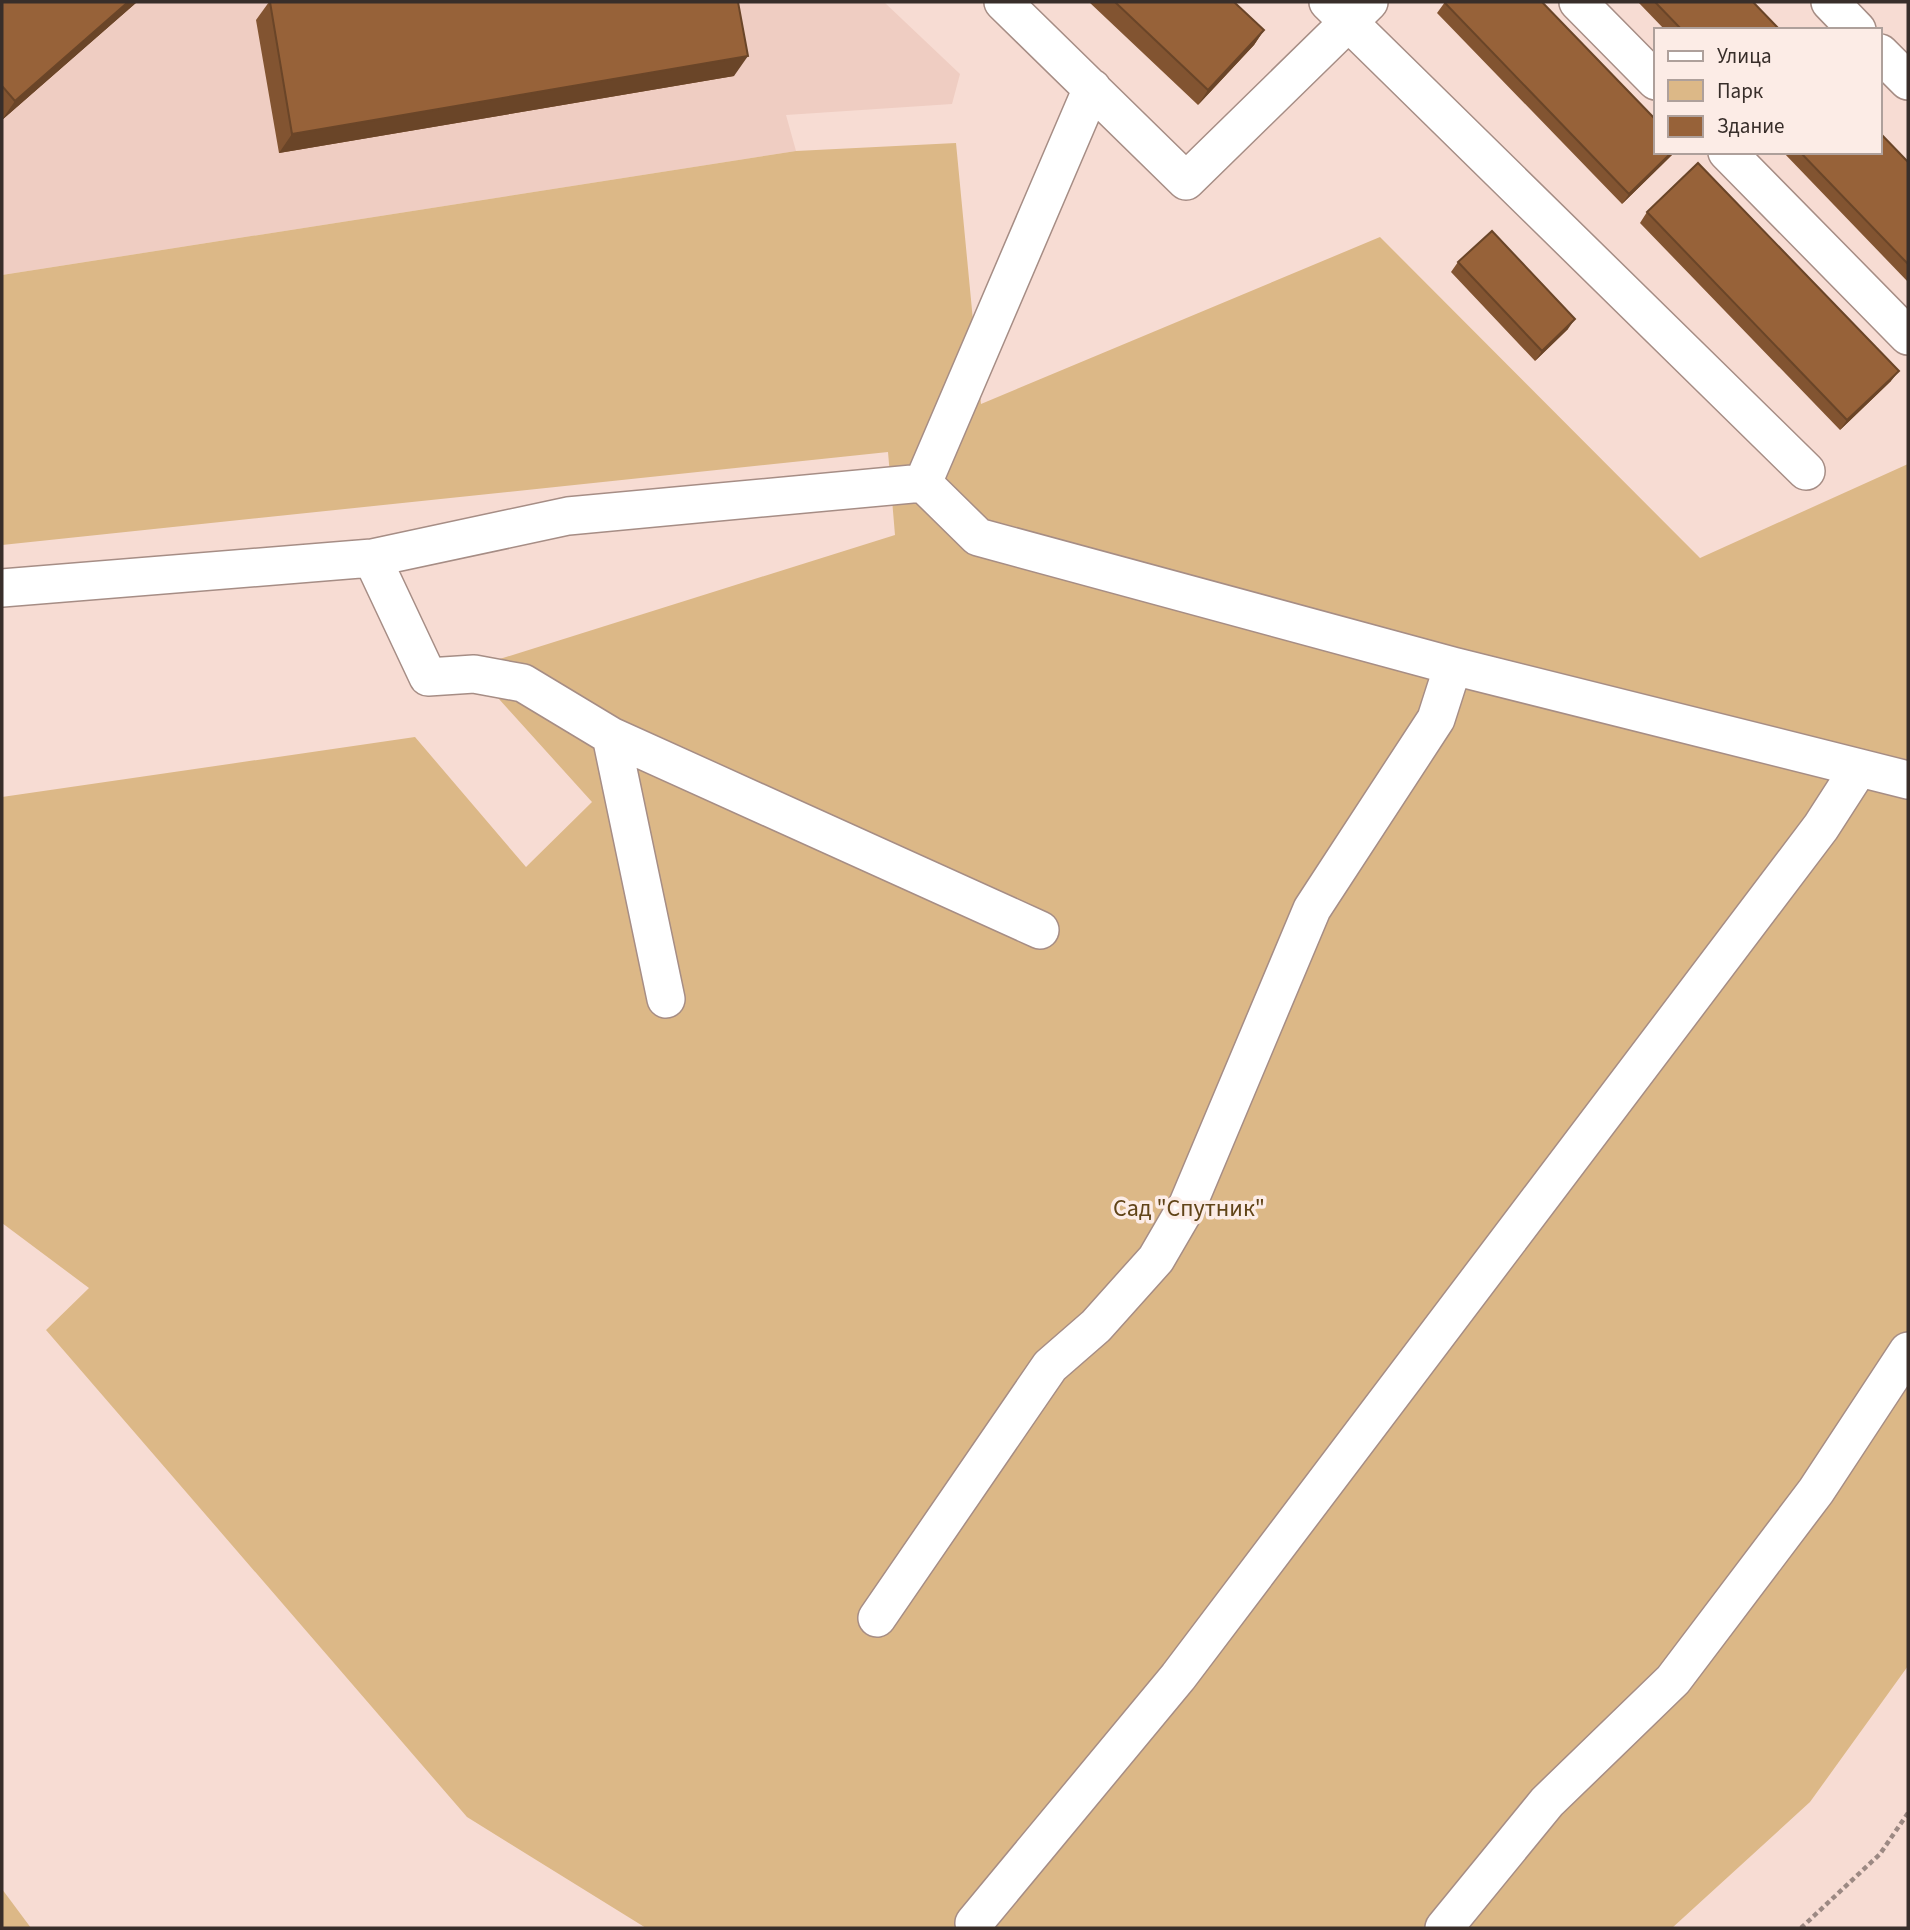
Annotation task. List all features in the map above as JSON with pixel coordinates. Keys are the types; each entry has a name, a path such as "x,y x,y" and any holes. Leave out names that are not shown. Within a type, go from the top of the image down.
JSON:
{"street":[{"path":"1003,2 1186,181 1349,9 1806,471"},
{"path":"1578,2 1654,79"},
{"path":"1830,2 1855,28"},
{"path":"1882,55 1908,81"},
{"path":"923,483 1093,88"},
{"path":"1729,154 1908,336"},
{"path":"2,587 372,558 568,516 923,483 978,537 1453,666 1908,780"},
{"path":"372,558 428,677 474,674 523,683 611,736 1040,930"},
{"path":"877,1618 1050,1366 1096,1326 1156,1259 1188,1204 1312,909 1436,719 1453,666"},
{"path":"611,736 666,999"},
{"path":"974,1923 1178,1677 1821,827 1859,768"},
{"path":"1444,1928 1547,1802 1673,1680 1816,1491 1908,1351"}],"path":[{"path":"1801,1928 1880,1854 1908,1814"}],"shaded area":[{"path":"2,2 884,2 960,74 952,104 786,115 796,151 2,275"}],"green space":[{"name":"Сад \"Спутник\"","path":"956,143 981,404 1380,237 1700,558 1908,464 1908,1666 1810,1802 1672,1928 646,1928 467,1817 46,1330 89,1288 2,1223 2,797 415,737 526,867 592,802 471,668 895,535 888,452 2,545 2,275 796,151"},
{"path":"2,1889 31,1928 2,1928"}],"building":[{"path":"2,2 128,2 15,101 2,86"},
{"path":"270,2 738,2 748,56 292,134"},
{"path":"1115,2 1234,2 1264,30 1208,90"},
{"path":"1444,2 1542,2 1654,118 1654,154 1670,154 1629,194"},
{"path":"1655,2 1753,2 1778,28 1680,28"},
{"path":"1882,135 1908,162 1908,264 1802,154 1882,154"},
{"path":"1698,163 1899,371 1847,420 1647,212"},
{"path":"1492,231 1575,319 1542,351 1458,262"}]}
